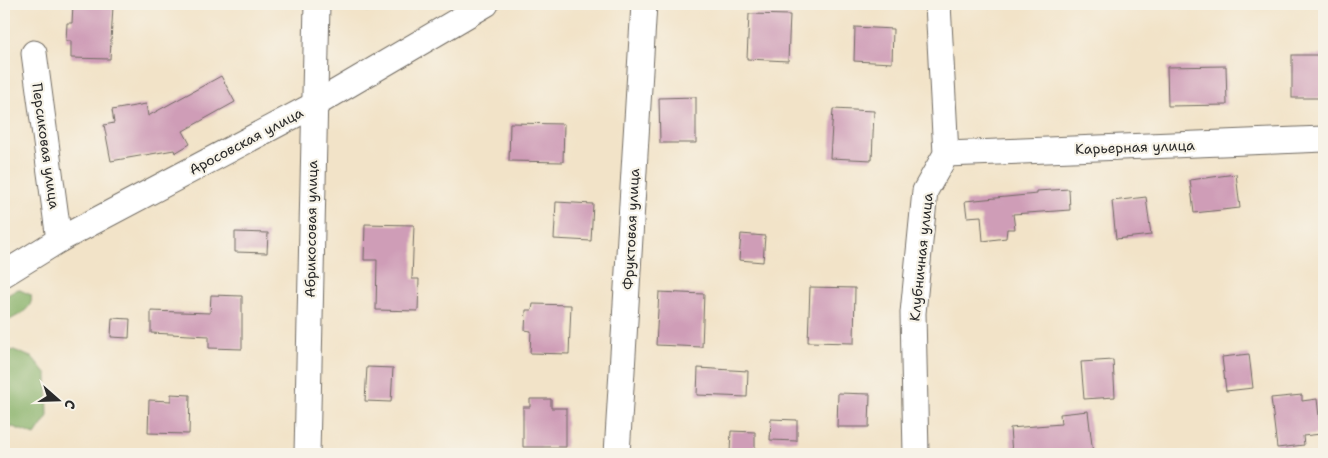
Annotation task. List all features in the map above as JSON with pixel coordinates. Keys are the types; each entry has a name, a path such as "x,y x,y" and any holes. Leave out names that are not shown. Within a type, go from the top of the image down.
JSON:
{"street":[{"name":"Абрикосовая улица","path":"307,454 314,104 318,4"},
{"name":"Аросовская улица","path":"4,274 59,240 314,104 486,4"},
{"name":"Фруктовая улица","path":"618,454 644,4"},
{"path":"938,4 946,154"},
{"name":"Персиковая улица","path":"34,52 59,240"},
{"name":"Карьерная улица","path":"946,154 1324,139"},
{"name":"Клубничная улица","path":"916,454 913,314 918,257 925,191 946,154"}],"green space":[{"path":"352,4 401,4 369,11 354,9"},
{"path":"18,289 31,295 30,305 23,312 4,323 4,297"},
{"path":"14,350 33,358 47,375 48,416 35,435 13,427 4,429 4,352"}],"building":[{"path":"73,4 113,6 110,59 71,58 71,41 66,41 67,23 72,23"},
{"path":"749,14 790,15 788,61 747,59"},
{"path":"855,27 893,29 892,63 854,61"},
{"path":"1292,55 1324,55 1324,98 1292,98"},
{"path":"1226,66 1227,105 1168,106 1167,67"},
{"path":"221,76 235,102 183,131 190,144 175,153 174,150 111,161 104,125 114,123 112,110 146,104 148,116"},
{"path":"696,97 696,143 660,143 659,98"},
{"path":"833,109 874,111 872,160 830,158"},
{"path":"510,123 564,124 563,162 509,161"},
{"path":"1236,174 1240,208 1194,213 1190,180"},
{"path":"1069,189 1070,210 1013,214 1015,229 1007,229 1006,238 983,241 981,216 967,217 965,201 1037,194 1037,191"},
{"path":"1146,197 1151,235 1116,239 1112,201"},
{"path":"556,202 593,204 591,241 554,239"},
{"path":"365,224 414,225 412,279 419,279 418,311 376,310 377,260 364,260"},
{"path":"235,232 268,233 267,253 235,252"},
{"path":"741,234 765,236 763,262 739,260"},
{"path":"810,287 855,288 854,343 808,342"},
{"path":"659,292 704,294 702,347 656,345"},
{"path":"211,295 242,296 242,349 209,348 209,336 151,333 151,311 210,313"},
{"path":"533,304 571,305 569,354 530,353 531,331 525,330 526,310 532,310"},
{"path":"112,318 130,319 129,338 111,337"},
{"path":"1249,354 1253,388 1226,391 1222,357"},
{"path":"1113,360 1115,397 1084,399 1081,362"},
{"path":"367,367 393,368 391,402 365,401"},
{"path":"698,368 748,371 747,397 697,395"},
{"path":"838,393 870,394 869,427 837,427"},
{"path":"171,394 190,395 189,434 148,433 149,400 171,401"},
{"path":"1302,395 1302,401 1317,399 1321,434 1303,436 1304,445 1277,448 1271,398"},
{"path":"530,399 551,399 551,408 566,408 566,447 523,447 523,407 530,407"},
{"path":"1088,411 1093,454 1012,454 1010,428 1061,424 1060,414"},
{"path":"771,419 797,420 797,441 770,440"},
{"path":"731,431 755,432 755,454 730,453"}]}
